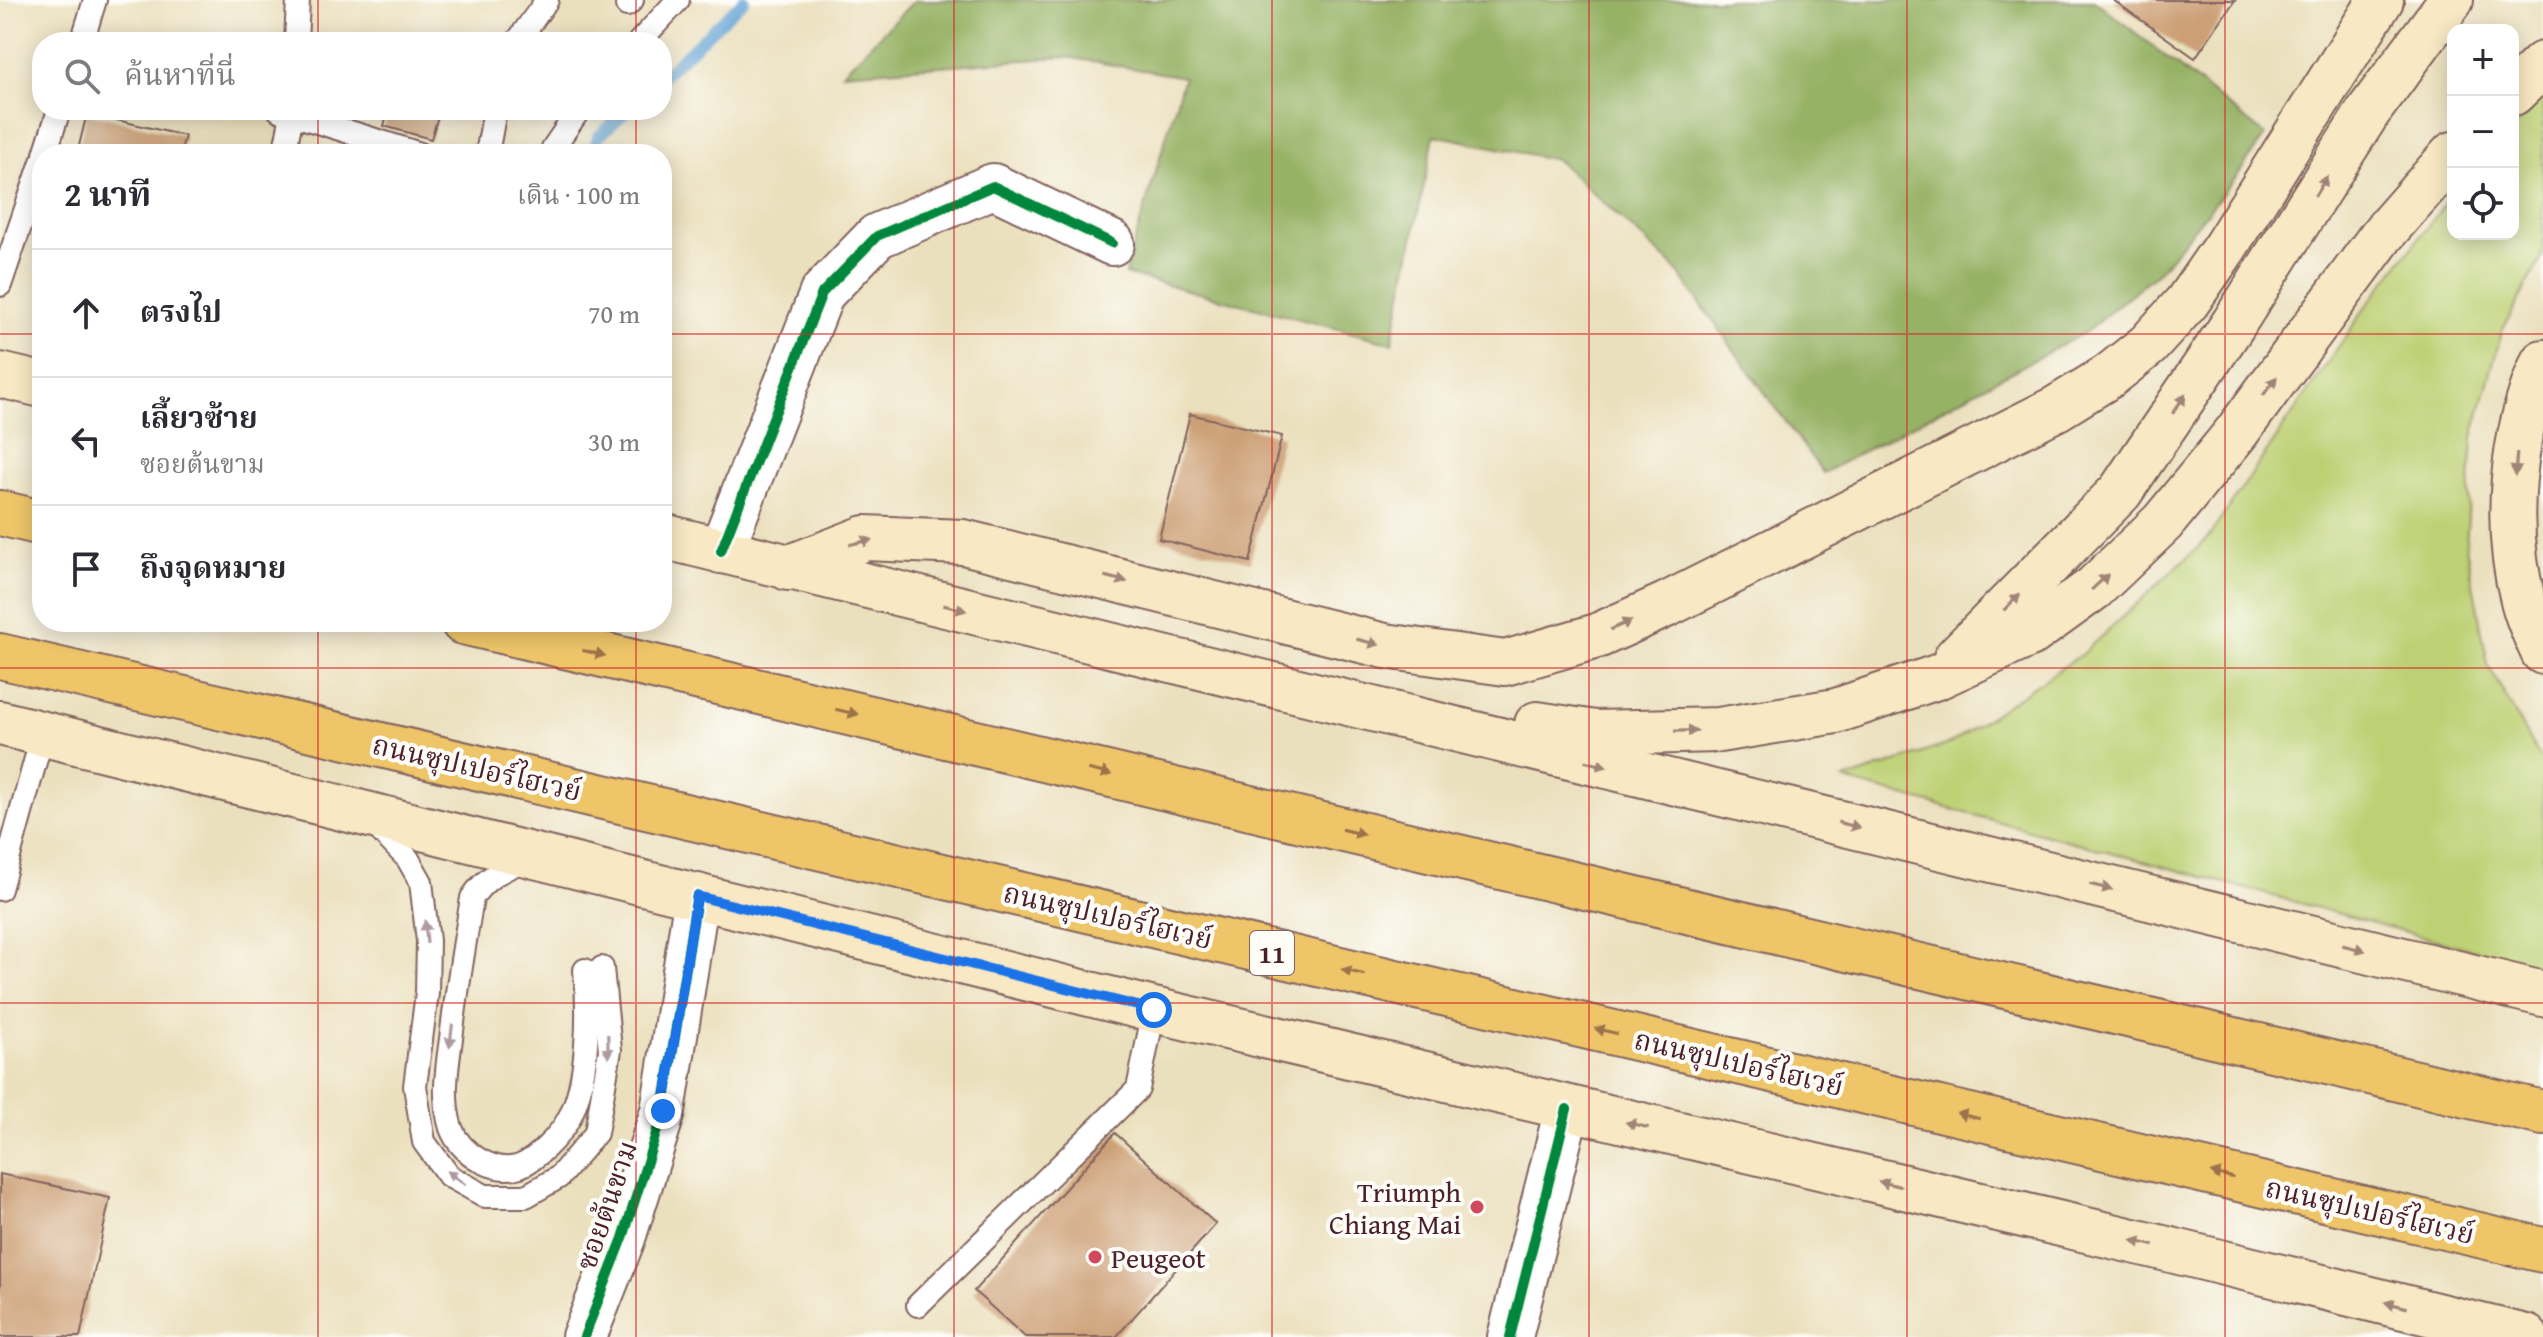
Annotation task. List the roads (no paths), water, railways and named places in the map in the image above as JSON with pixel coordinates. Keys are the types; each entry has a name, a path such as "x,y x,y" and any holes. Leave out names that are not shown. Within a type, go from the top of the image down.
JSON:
{"highway":[{"path":"0,513 32,521"},
{"path":"505,632 2543,1113"},
{"name":"ถนนซุปเปอร์ไฮเวย์","path":"0,656 2543,1250"}],"main road":[{"path":"1937,677 2120,492 2234,323 2368,112 2451,0"},
{"path":"788,568 865,538 963,542 1385,646 1505,663 1597,636 1668,604 2057,408 2109,376 2148,345 2187,302 2225,247 2368,5"},
{"path":"2519,87 2543,64"},
{"path":"1248,680 1595,733 1719,730 1821,714 1937,677 2029,635 2094,588 2163,522 2236,433 2382,235 2447,161"},
{"path":"2543,362 2528,399 2516,455 2513,535 2523,602 2543,652"},
{"path":"0,375 32,383"},
{"path":"672,539 2543,994"},
{"path":"0,723 1154,1010 2182,1253 2457,1329 2525,1337"}],"street":[{"path":"721,551 822,293 877,236 993,186 1112,243"},
{"name":"ซอยต้นขาม","path":"584,1337 623,1238 663,1111 697,896"},
{"path":"1510,1337 1567,1109"}],"lane":[{"path":"85,32 95,0"},
{"path":"296,32 298,0"},
{"path":"524,32 547,0"},
{"path":"648,32 678,0"},
{"path":"48,144 56,120"},
{"path":"285,144 287,120"},
{"path":"316,120 389,144"},
{"path":"489,144 493,120"},
{"path":"556,144 572,120"},
{"path":"0,285 32,191"},
{"path":"0,889 43,733"},
{"path":"362,813 393,841 421,882 428,941 427,993 415,1086 424,1142 449,1176 485,1196 526,1196 559,1177 596,1133 610,1050 593,969 587,990 586,1054 579,1088 568,1120 539,1154 519,1167 492,1166 469,1153 452,1130 445,1086 472,898 482,883 536,856"},
{"path":"918,1305 1138,1089 1154,1010"}],"waterway":[{"path":"672,68 744,0"},
{"path":"596,144 598,137 616,120"}],"place":[{"name":"Triumph Chiang Mai","path":"1477,1207"},
{"name":"Peugeot","path":"1095,1257"}]}
